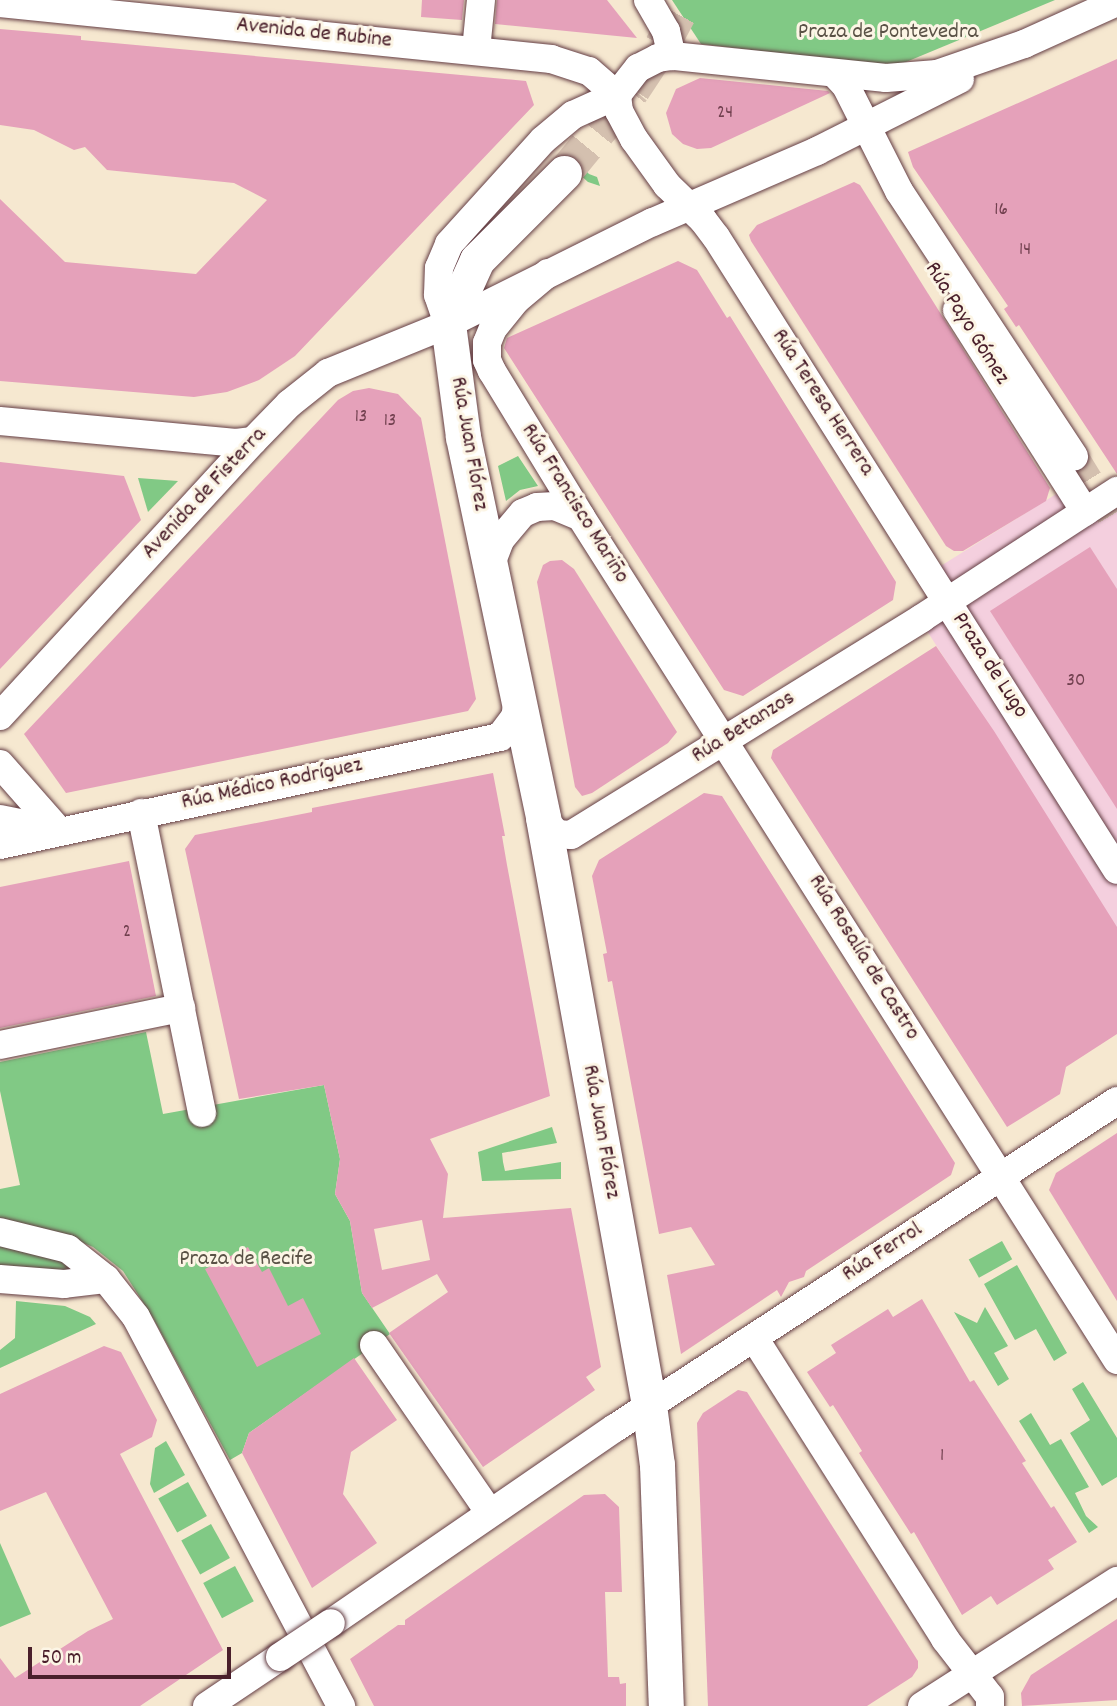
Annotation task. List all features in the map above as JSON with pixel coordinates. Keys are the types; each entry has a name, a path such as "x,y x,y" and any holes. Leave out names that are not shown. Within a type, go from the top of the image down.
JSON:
{"main road":[{"path":"448,324 477,260 564,173"},
{"name":"Rúa Juan Flórez","path":"448,324 463,437 519,697 649,1405 657,1465 666,1706"}],"street":[{"path":"476,50 481,0"},
{"path":"648,0 666,31 672,56"},
{"path":"1024,44 868,132 691,207 548,273 448,324 438,295 439,268 449,244 543,140 573,115 617,94 638,68 658,58 672,56 886,78 919,77 950,71 1024,44 1117,2"},
{"name":"Avenida de Rubine","path":"0,4 476,50 566,63 589,71 617,94"},
{"path":"834,73 846,86 868,132"},
{"path":"617,94 619,111 634,139 667,185 691,207"},
{"name":"Rúa Payo Gómez","path":"868,132 899,191 1074,456"},
{"name":"Rúa Payo Gómez","path":"868,132 1106,505"},
{"name":"Rúa Teresa Herrera","path":"691,207 716,237 948,602"},
{"name":"Rúa Francisco Mariño","path":"548,273 516,300 493,328 487,343 487,360 581,517 725,740"},
{"name":"Avenida de Fisterra","path":"0,716 289,404 328,373 448,324"},
{"path":"0,421 236,443 253,441"},
{"name":"Praza de Lugo","path":"1106,505 948,602 1117,870"},
{"name":"Rúa Juan Flórez","path":"491,564 500,540 523,513 537,507 555,506 581,517"},
{"name":"Rúa Betanzos","path":"542,818 557,834 572,835 948,602"},
{"name":"Rúa Médico Rodríguez","path":"0,845 500,737 515,717 519,697"},
{"name":"Rúa Rosalía de Castro","path":"725,740 1117,1360"},
{"path":"0,764 59,831"},
{"path":"141,813 202,1113"},
{"path":"0,819 59,831"},
{"path":"0,1045 181,1008"},
{"name":"Rúa Ferrol","path":"206,1706 649,1405 1117,1101"},
{"path":"0,1232 68,1249 106,1279 136,1317 341,1706"},
{"path":"0,1279 64,1284 106,1279"},
{"path":"750,1340 760,1347 945,1639 990,1697 990,1706"},
{"path":"374,1345 490,1513"},
{"path":"922,1706 1117,1581"}],"shaded area":[{"path":"1069,486 1086,511 1117,492 1117,928 920,620 949,602 931,572"}],"green space":[{"name":"Praza de Pontevedra","path":"672,0 1055,0 894,67 701,44"},
{"path":"566,150 589,174 597,177 600,186 588,182 569,165 560,155"},
{"path":"518,456 538,486 520,490 506,501 498,466"},
{"path":"138,478 178,481 148,512"},
{"name":"Praza de Recife","path":"146,1032 163,1114 324,1085 340,1159 335,1194 350,1221 362,1293 390,1334 249,1433 242,1453 230,1460 153,1318 123,1271 93,1247 74,1239 0,1220 0,1189 20,1185 0,1091 0,1062"},
{"path":"552,1127 557,1143 502,1153 503,1162 505,1171 561,1162 561,1179 482,1181 478,1152"},
{"path":"1002,1241 1012,1259 979,1278 969,1259"},
{"path":"0,1244 57,1259 76,1272 0,1268"},
{"path":"1017,1265 1067,1353 1054,1361 1036,1329 1015,1340 984,1284"},
{"path":"16,1301 65,1306 90,1317 96,1324 0,1368 0,1350 15,1338"},
{"path":"985,1307 1008,1346 994,1353 1009,1379 998,1386 954,1312 977,1323"},
{"path":"1083,1382 1117,1438 1117,1477 1102,1486 1070,1433 1090,1420 1072,1389"},
{"path":"1031,1413 1050,1445 1061,1439 1089,1487 1075,1493 1086,1516 1098,1527 1089,1533 1019,1421"},
{"path":"166,1441 185,1475 154,1493 150,1484 155,1448"},
{"path":"188,1482 207,1516 177,1533 158,1498"},
{"path":"211,1524 230,1558 200,1575 181,1540"},
{"path":"0,1543 31,1614 0,1627"},
{"path":"235,1566 254,1601 222,1618 203,1583"}],"building":[{"path":"422,0 464,0 462,20 421,17"},
{"path":"497,0 607,0 637,38 495,24"},
{"path":"0,29 81,36 81,40 526,81 534,105 295,356 259,380 227,392 194,397 0,381 0,199 65,262 196,274 267,200 234,183 107,170 85,147 74,150 34,130 0,125"},
{"path":"1117,59 1117,474 1019,325 1016,327 1004,309 1008,306 913,167 908,152"},
{"path":"700,78 830,93 711,148 697,149 683,144 672,134 666,113 676,89"},
{"path":"854,182 860,185 1050,488 1046,501 963,551 954,551 946,546 749,235 757,225"},
{"path":"678,261 697,270 727,318 730,316 896,582 893,600 743,696 724,690 504,348 507,338"},
{"path":"369,388 398,394 421,418 476,699 468,711 66,793 24,734 338,400 353,391"},
{"path":"0,462 124,476 141,520 0,669"},
{"path":"1090,547 1117,589 1117,809 990,611"},
{"path":"562,560 574,569 677,732 668,743 592,793 582,796 575,787 537,582 543,565"},
{"path":"936,646 994,731 1117,927 1117,1034 1066,1067 1060,1094 1007,1127 771,758 773,750"},
{"path":"493,773 505,836 502,836 507,865 550,1096 430,1139 448,1174 443,1218 571,1208 601,1367 586,1377 595,1390 483,1467 389,1333 448,1292 437,1274 372,1308 362,1293 350,1221 335,1194 340,1159 324,1085 239,1099 185,849 195,835 312,812 312,808","holes":["422,1220 430,1260 382,1270 374,1229"]},
{"path":"704,793 722,796 955,1163 951,1175 806,1271 804,1277 789,1282 781,1297 777,1290 681,1354 667,1275 715,1265 691,1227 659,1234 612,981 608,982 603,954 607,953 592,876 599,860"},
{"path":"129,861 156,996 0,1028 0,887"},
{"path":"1117,1133 1117,1301 1049,1190 1056,1173"},
{"path":"248,1247 262,1272 269,1268 288,1306 303,1298 321,1334 257,1367 205,1269"},
{"path":"922,1299 970,1382 974,1380 1026,1461 1022,1463 1077,1542 1048,1560 1054,1569 997,1605 991,1596 962,1615 914,1532 911,1534 859,1453 862,1451 833,1405 830,1407 807,1372 836,1353 831,1345 888,1309 893,1317"},
{"path":"104,1346 121,1352 157,1420 152,1437 120,1454 223,1650 140,1706 0,1706 0,1658 15,1678 88,1631 113,1619 46,1492 0,1511 0,1394"},
{"path":"354,1358 397,1420 351,1452 343,1494 377,1543 312,1588 242,1453 249,1433"},
{"path":"738,1390 747,1392 918,1661 918,1668 912,1677 867,1706 708,1706 697,1423 703,1413"},
{"path":"605,1494 619,1507 622,1592 605,1592 608,1677 619,1677 620,1684 626,1683 626,1706 374,1706 350,1659 398,1625 405,1625 405,1620 584,1495"},
{"path":"1117,1619 1117,1700 1022,1706 1021,1693 1031,1675"}],"tunnel":[{"path":"564,173 633,89 662,45 686,0"},
{"path":"1074,456 1117,526"}]}
